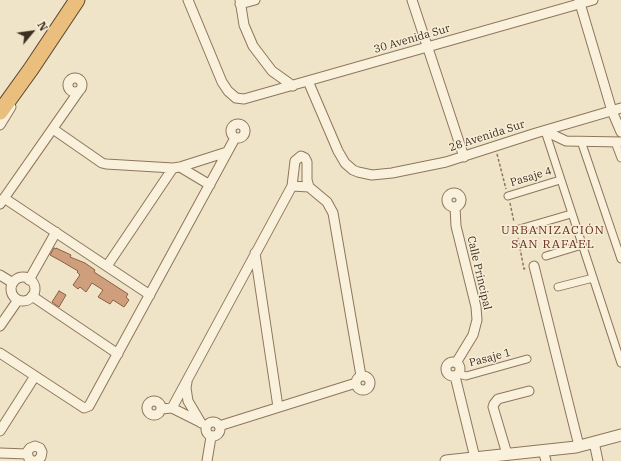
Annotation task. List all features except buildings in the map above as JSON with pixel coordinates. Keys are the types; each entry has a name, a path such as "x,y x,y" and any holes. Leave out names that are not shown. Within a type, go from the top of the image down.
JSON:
{"highway":[{"path":"0,98 66,0"},
{"path":"0,112 77,0"}],"street":[{"name":"30 Avenida Sur","path":"188,0 222,82 228,91 236,98 244,99 580,2 593,0"},
{"path":"255,0 240,2 244,25 253,46 272,71 293,86"},
{"path":"412,0 464,157"},
{"path":"580,2 617,109 621,132"},
{"path":"0,125 14,103 31,69"},
{"name":"28 Avenida Sur","path":"308,81 338,151 345,163 353,170 372,175 392,173 446,162 617,109"},
{"path":"79,91 2,201 56,232 150,295"},
{"path":"52,129 102,163 106,164 176,167 227,152"},
{"path":"545,131 566,141 618,142 621,158"},
{"name":"Pasaje 4","path":"545,131 621,363"},
{"path":"0,353 81,406 87,408 92,404 235,138"},
{"path":"581,141 621,259"},
{"path":"172,408 292,186 295,161 301,156 305,158 307,162 307,180 309,187 327,202 333,213 358,380 219,426"},
{"path":"176,167 210,184"},
{"path":"107,266 176,167"},
{"name":"Pasaje 4","path":"508,196 560,180"},
{"path":"292,186 309,187"},
{"name":"Calle Principal","path":"455,207 456,226 476,306 477,320 473,335 456,363"},
{"path":"516,230 571,214"},
{"path":"29,280 56,232"},
{"path":"546,256 582,244"},
{"path":"255,253 278,407"},
{"path":"534,266 579,446"},
{"path":"0,275 13,283"},
{"path":"21,278 29,280 34,286 32,296 26,301 18,300 11,292 13,283 17,279 21,278"},
{"path":"558,287 593,278"},
{"path":"32,296 118,354"},
{"path":"0,326 18,300"},
{"name":"Pasaje 1","path":"456,375 466,376 527,359"},
{"path":"456,375 449,376 445,370 448,363 453,361 460,368 456,375 475,458"},
{"path":"0,431 35,376"},
{"path":"188,377 186,388 188,401 204,424 206,432 212,437"},
{"path":"507,454 493,407 494,404 498,399 529,391"},
{"path":"161,409 172,408 204,424 213,422 219,426"},
{"path":"212,437 216,436 219,432 219,426"},
{"path":"446,461 475,458 491,459 507,454 545,456 621,435"},
{"path":"207,461 212,437"},
{"path":"594,442 598,461"},
{"path":"0,453 30,458 30,448 35,446 40,448 42,455 37,461"}],"path":[{"path":"495,146 524,269 534,266"}],"district":[{"name":"URBANIZACIÓN SAN RAFAEL","path":"553,238"}]}
